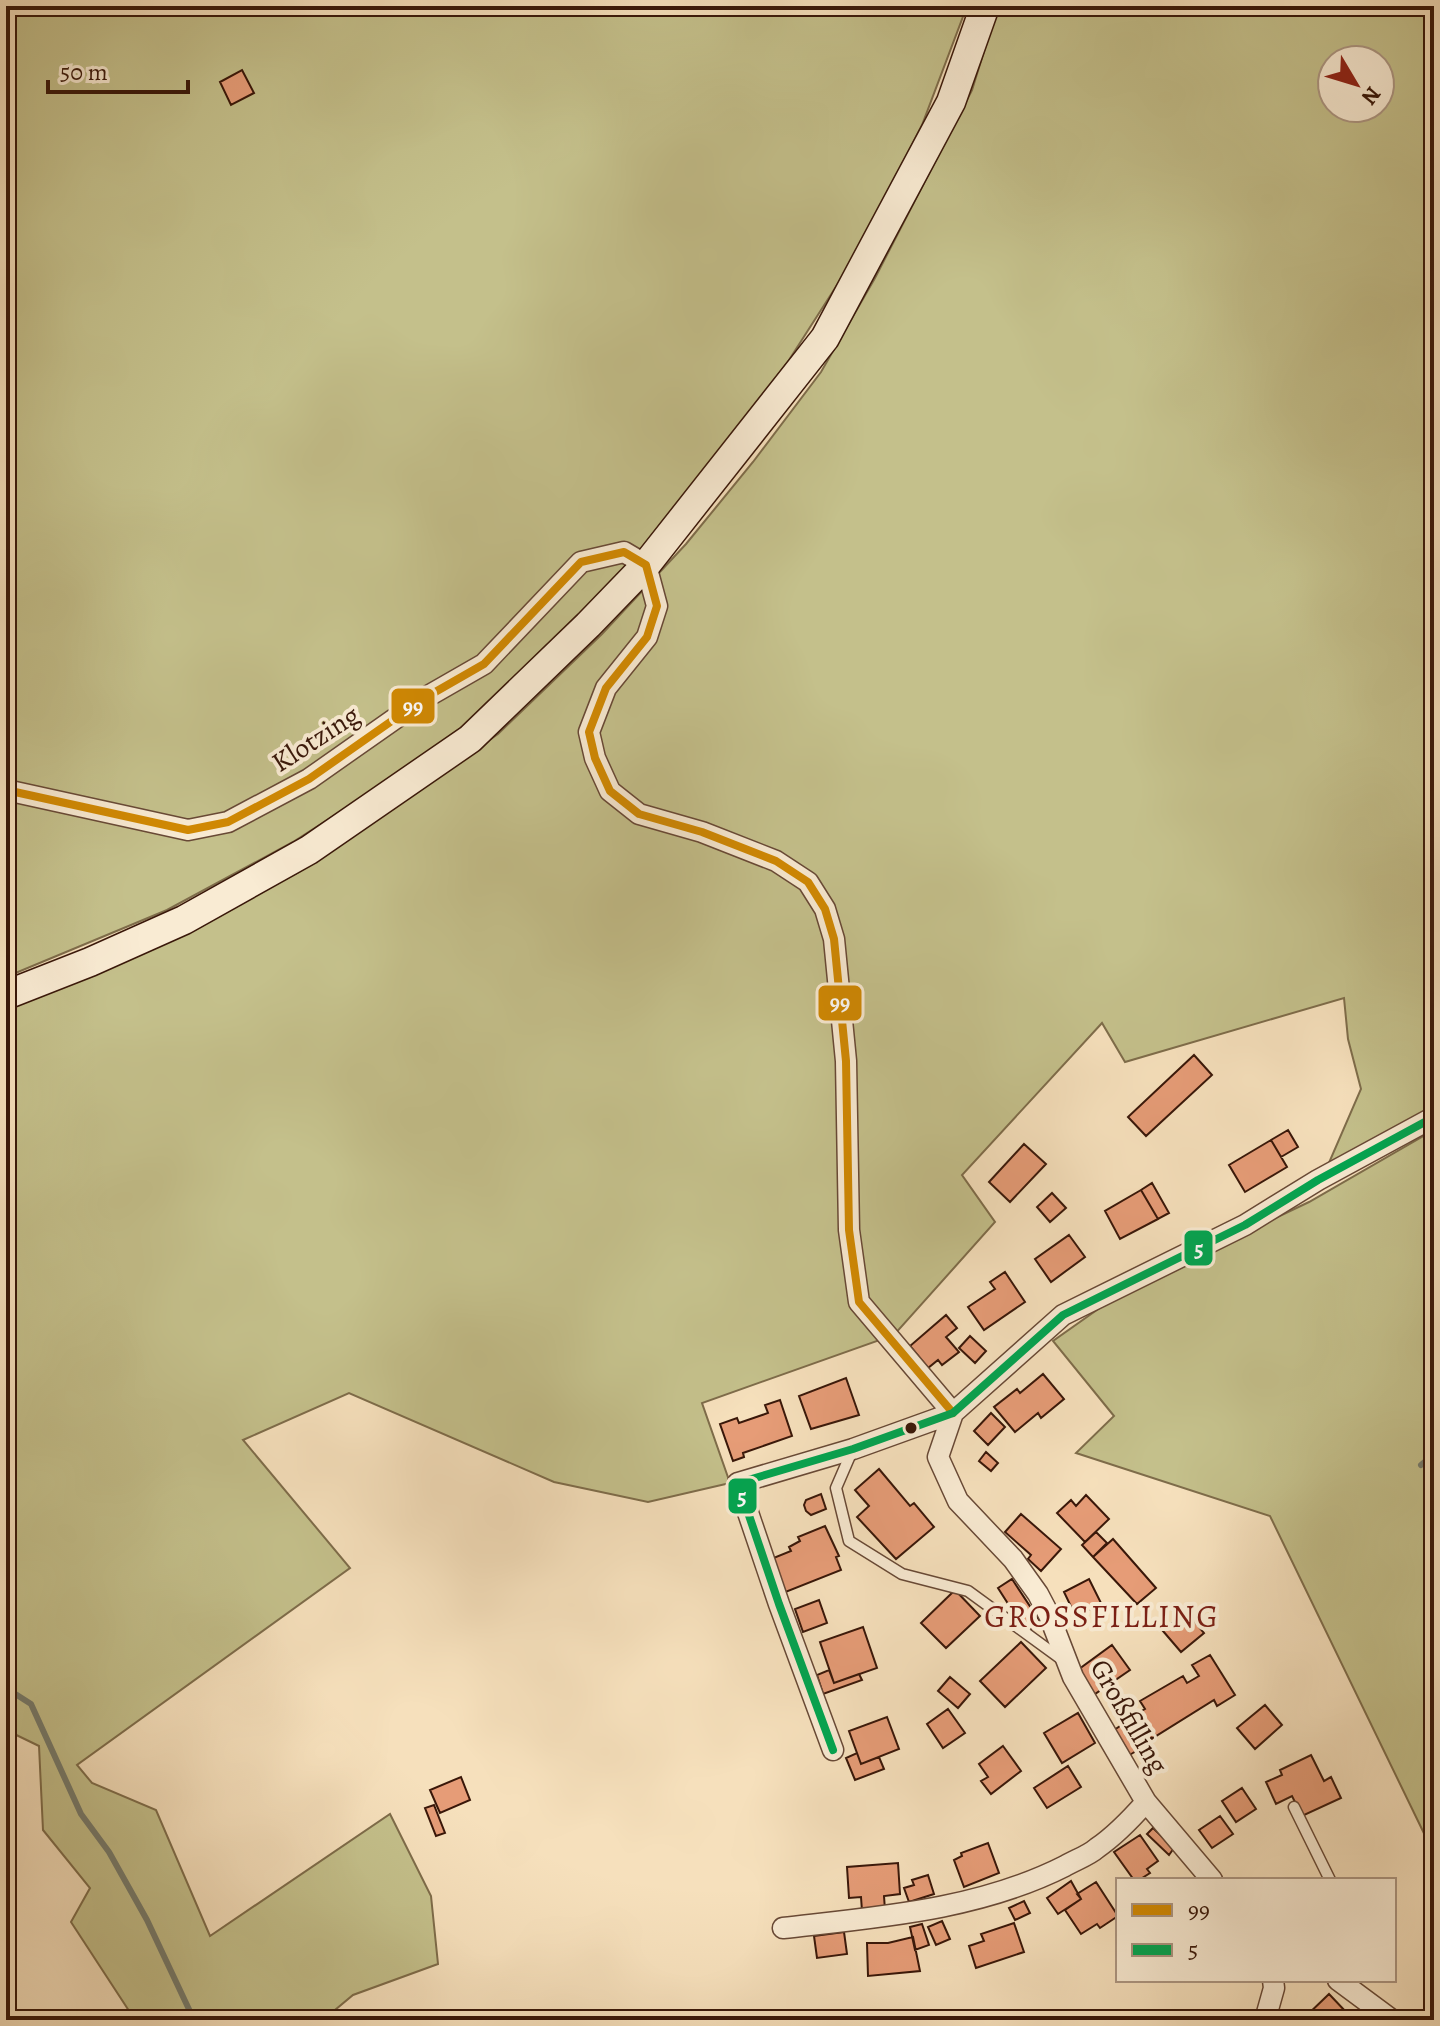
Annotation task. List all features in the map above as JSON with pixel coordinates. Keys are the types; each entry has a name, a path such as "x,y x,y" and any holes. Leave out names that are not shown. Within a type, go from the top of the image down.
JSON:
{"main road":[{"path":"6,995 184,920 309,850 470,739 646,565 825,338 951,102 985,6"}],"street":[{"name":"Klotzing","path":"6,790 188,830 228,822 309,779 423,699 484,664 581,562 624,552 646,565"},
{"path":"646,565 657,606 647,637 606,688 589,732 595,758 610,791 639,814 702,832 776,861 808,882 825,909 834,939 846,1061 849,1230 859,1302 953,1413"},
{"name":"Großfilling","path":"833,1750 738,1483 853,1449 953,1413 1063,1315 1245,1225 1318,1180 1434,1117"},
{"name":"Großfilling","path":"953,1413 938,1457 958,1501 1013,1559 1038,1594 1073,1677 1146,1802 1210,1878"},
{"name":"Großfilling","path":"783,1928 883,1916 989,1897 1046,1875 1095,1851 1125,1826 1146,1802"},
{"path":"1265,2020 1273,1982"},
{"path":"1341,1982 1392,2020"}],"lane":[{"path":"853,1449 836,1488 849,1541 902,1574 968,1591 1067,1663"},
{"path":"1294,1807 1329,1878"}],"shaded area":[{"path":"81,6 967,6 922,125 855,257 789,360 687,498 609,594 476,717 377,788 293,842 167,910 6,977 6,15"},
{"path":"998,6 1434,6 1434,1109 1328,1165 1361,1089 1348,1039 1344,998 1125,1062 1102,1023 962,1175 995,1222 894,1335 702,1403 730,1483 648,1502 554,1482 349,1393 243,1440 350,1568 77,1765 92,1783 156,1810 210,1936 390,1814 431,1896 438,1964 353,1995 323,2020 135,2020 71,1922 90,1888 43,1830 39,1746 6,1730 6,1004 144,953 299,872 498,734 602,634 686,544 821,372 875,278 972,90"},
{"path":"1434,1130 1434,1854 1270,1516 1076,1453 1114,1416 1053,1341 1128,1288 1309,1202"}],"building":[{"path":"242,70 254,93 231,105 220,82"},
{"path":"1194,1055 1212,1075 1146,1136 1128,1117"},
{"path":"1288,1130 1298,1147 1281,1157 1271,1140"},
{"path":"1271,1140 1287,1167 1245,1192 1229,1165"},
{"path":"1024,1144 1046,1164 1010,1202 989,1182"},
{"path":"1152,1183 1169,1213 1158,1219 1141,1190"},
{"path":"1141,1190 1158,1219 1120,1239 1105,1211"},
{"path":"1052,1193 1066,1208 1050,1222 1037,1207"},
{"path":"1069,1235 1085,1257 1051,1282 1035,1259"},
{"path":"1005,1272 1025,1302 984,1330 968,1307 995,1289 990,1282"},
{"path":"946,1315 957,1328 946,1337 959,1352 942,1365 938,1360 928,1368 910,1346"},
{"path":"970,1336 986,1351 975,1363 959,1348"},
{"path":"1043,1374 1064,1399 1041,1418 1038,1413 1015,1432 994,1407 1017,1389 1020,1393"},
{"path":"846,1378 859,1415 811,1429 799,1396"},
{"path":"780,1400 792,1436 743,1453 744,1457 733,1461 720,1424 737,1418 739,1423 768,1413 765,1405"},
{"path":"991,1413 1005,1427 988,1445 974,1431"},
{"path":"986,1452 998,1463 991,1471 979,1461"},
{"path":"879,1469 910,1506 914,1503 934,1527 896,1559 857,1517 869,1506 855,1490"},
{"path":"821,1494 826,1509 811,1515 804,1505 806,1500"},
{"path":"1086,1495 1109,1519 1085,1542 1057,1513 1071,1500 1076,1506"},
{"path":"1021,1514 1061,1549 1041,1571 1028,1559 1031,1555 1005,1532"},
{"path":"825,1526 839,1556 836,1557 841,1570 783,1593 771,1559 791,1551 789,1547 800,1541 798,1537"},
{"path":"1096,1532 1107,1543 1093,1557 1082,1545"},
{"path":"1113,1539 1156,1588 1137,1604 1093,1557"},
{"path":"1012,1579 1041,1623 1026,1632 998,1588"},
{"path":"1089,1579 1101,1603 1076,1617 1064,1592"},
{"path":"955,1590 980,1616 946,1648 921,1623"},
{"path":"819,1600 827,1623 803,1632 795,1609"},
{"path":"1186,1611 1204,1633 1181,1652 1163,1631"},
{"path":"863,1627 877,1668 834,1683 820,1642"},
{"path":"1021,1642 1046,1668 1005,1707 980,1681"},
{"path":"1112,1645 1130,1670 1092,1696 1075,1672"},
{"path":"1210,1655 1235,1695 1217,1706 1214,1700 1148,1741 1133,1716 1145,1709 1140,1701 1183,1676 1187,1683 1199,1676 1192,1665"},
{"path":"829,1670 834,1683 859,1674 862,1680 823,1694 817,1675"},
{"path":"950,1677 970,1694 958,1708 938,1691"},
{"path":"1265,1705 1282,1725 1255,1749 1237,1728"},
{"path":"948,1709 965,1733 943,1748 927,1724"},
{"path":"1078,1713 1095,1743 1062,1763 1044,1733"},
{"path":"887,1717 899,1749 861,1764 849,1731"},
{"path":"1134,1717 1150,1743 1126,1757 1111,1732"},
{"path":"1003,1746 1021,1771 991,1794 981,1781 988,1777 979,1764"},
{"path":"857,1753 861,1764 879,1757 884,1769 855,1780 846,1758"},
{"path":"1311,1755 1324,1781 1331,1777 1341,1798 1302,1816 1292,1796 1276,1804 1266,1782 1282,1775 1280,1770"},
{"path":"1068,1766 1081,1787 1047,1808 1034,1788"},
{"path":"461,1777 470,1800 440,1813 430,1790"},
{"path":"1242,1788 1256,1809 1236,1822 1222,1801"},
{"path":"434,1805 445,1833 436,1836 425,1808"},
{"path":"1220,1816 1233,1834 1212,1848 1199,1830"},
{"path":"1153,1828 1174,1848 1169,1855 1147,1834"},
{"path":"1140,1835 1158,1861 1147,1869 1150,1873 1142,1878 1133,1878 1114,1852"},
{"path":"988,1843 999,1873 964,1887 954,1860 962,1856 961,1853"},
{"path":"898,1863 900,1894 884,1896 885,1910 862,1911 861,1897 849,1898 847,1867"},
{"path":"928,1875 934,1894 909,1902 904,1888 914,1885 912,1880"},
{"path":"1071,1881 1081,1899 1058,1914 1047,1898"},
{"path":"1096,1882 1116,1917 1100,1928 1097,1924 1081,1934 1065,1910 1081,1899 1077,1894"},
{"path":"1024,1901 1030,1913 1015,1920 1009,1908"},
{"path":"942,1921 950,1939 936,1945 928,1927"},
{"path":"1014,1923 1024,1952 976,1968 969,1946 984,1941 981,1934"},
{"path":"922,1924 929,1945 915,1950 910,1927"},
{"path":"844,1932 847,1954 817,1958 814,1936"},
{"path":"913,1937 920,1971 868,1976 867,1943 888,1943"},
{"path":"1329,1994 1348,2014 1342,2020 1302,2020"}],"waterway":[{"path":"1421,1465 1434,1454"},
{"path":"6,1688 31,1704 81,1814 109,1852 147,1920 194,2020"}],"transit line":[{"name":"99","path":"6,790 188,830 228,822 309,779 423,699 484,664 581,562 624,552 646,565 657,606 647,637 606,688 589,732 595,758 610,791 639,814 702,832 776,861 808,882 825,909 834,939 846,1061 849,1230 859,1302 953,1413"},
{"name":"5","path":"833,1750 738,1483 853,1449 953,1413 1063,1315 1245,1225 1318,1180 1434,1117"}],"district":[{"name":"GROSSFILLING","path":"1102,1616"}]}
